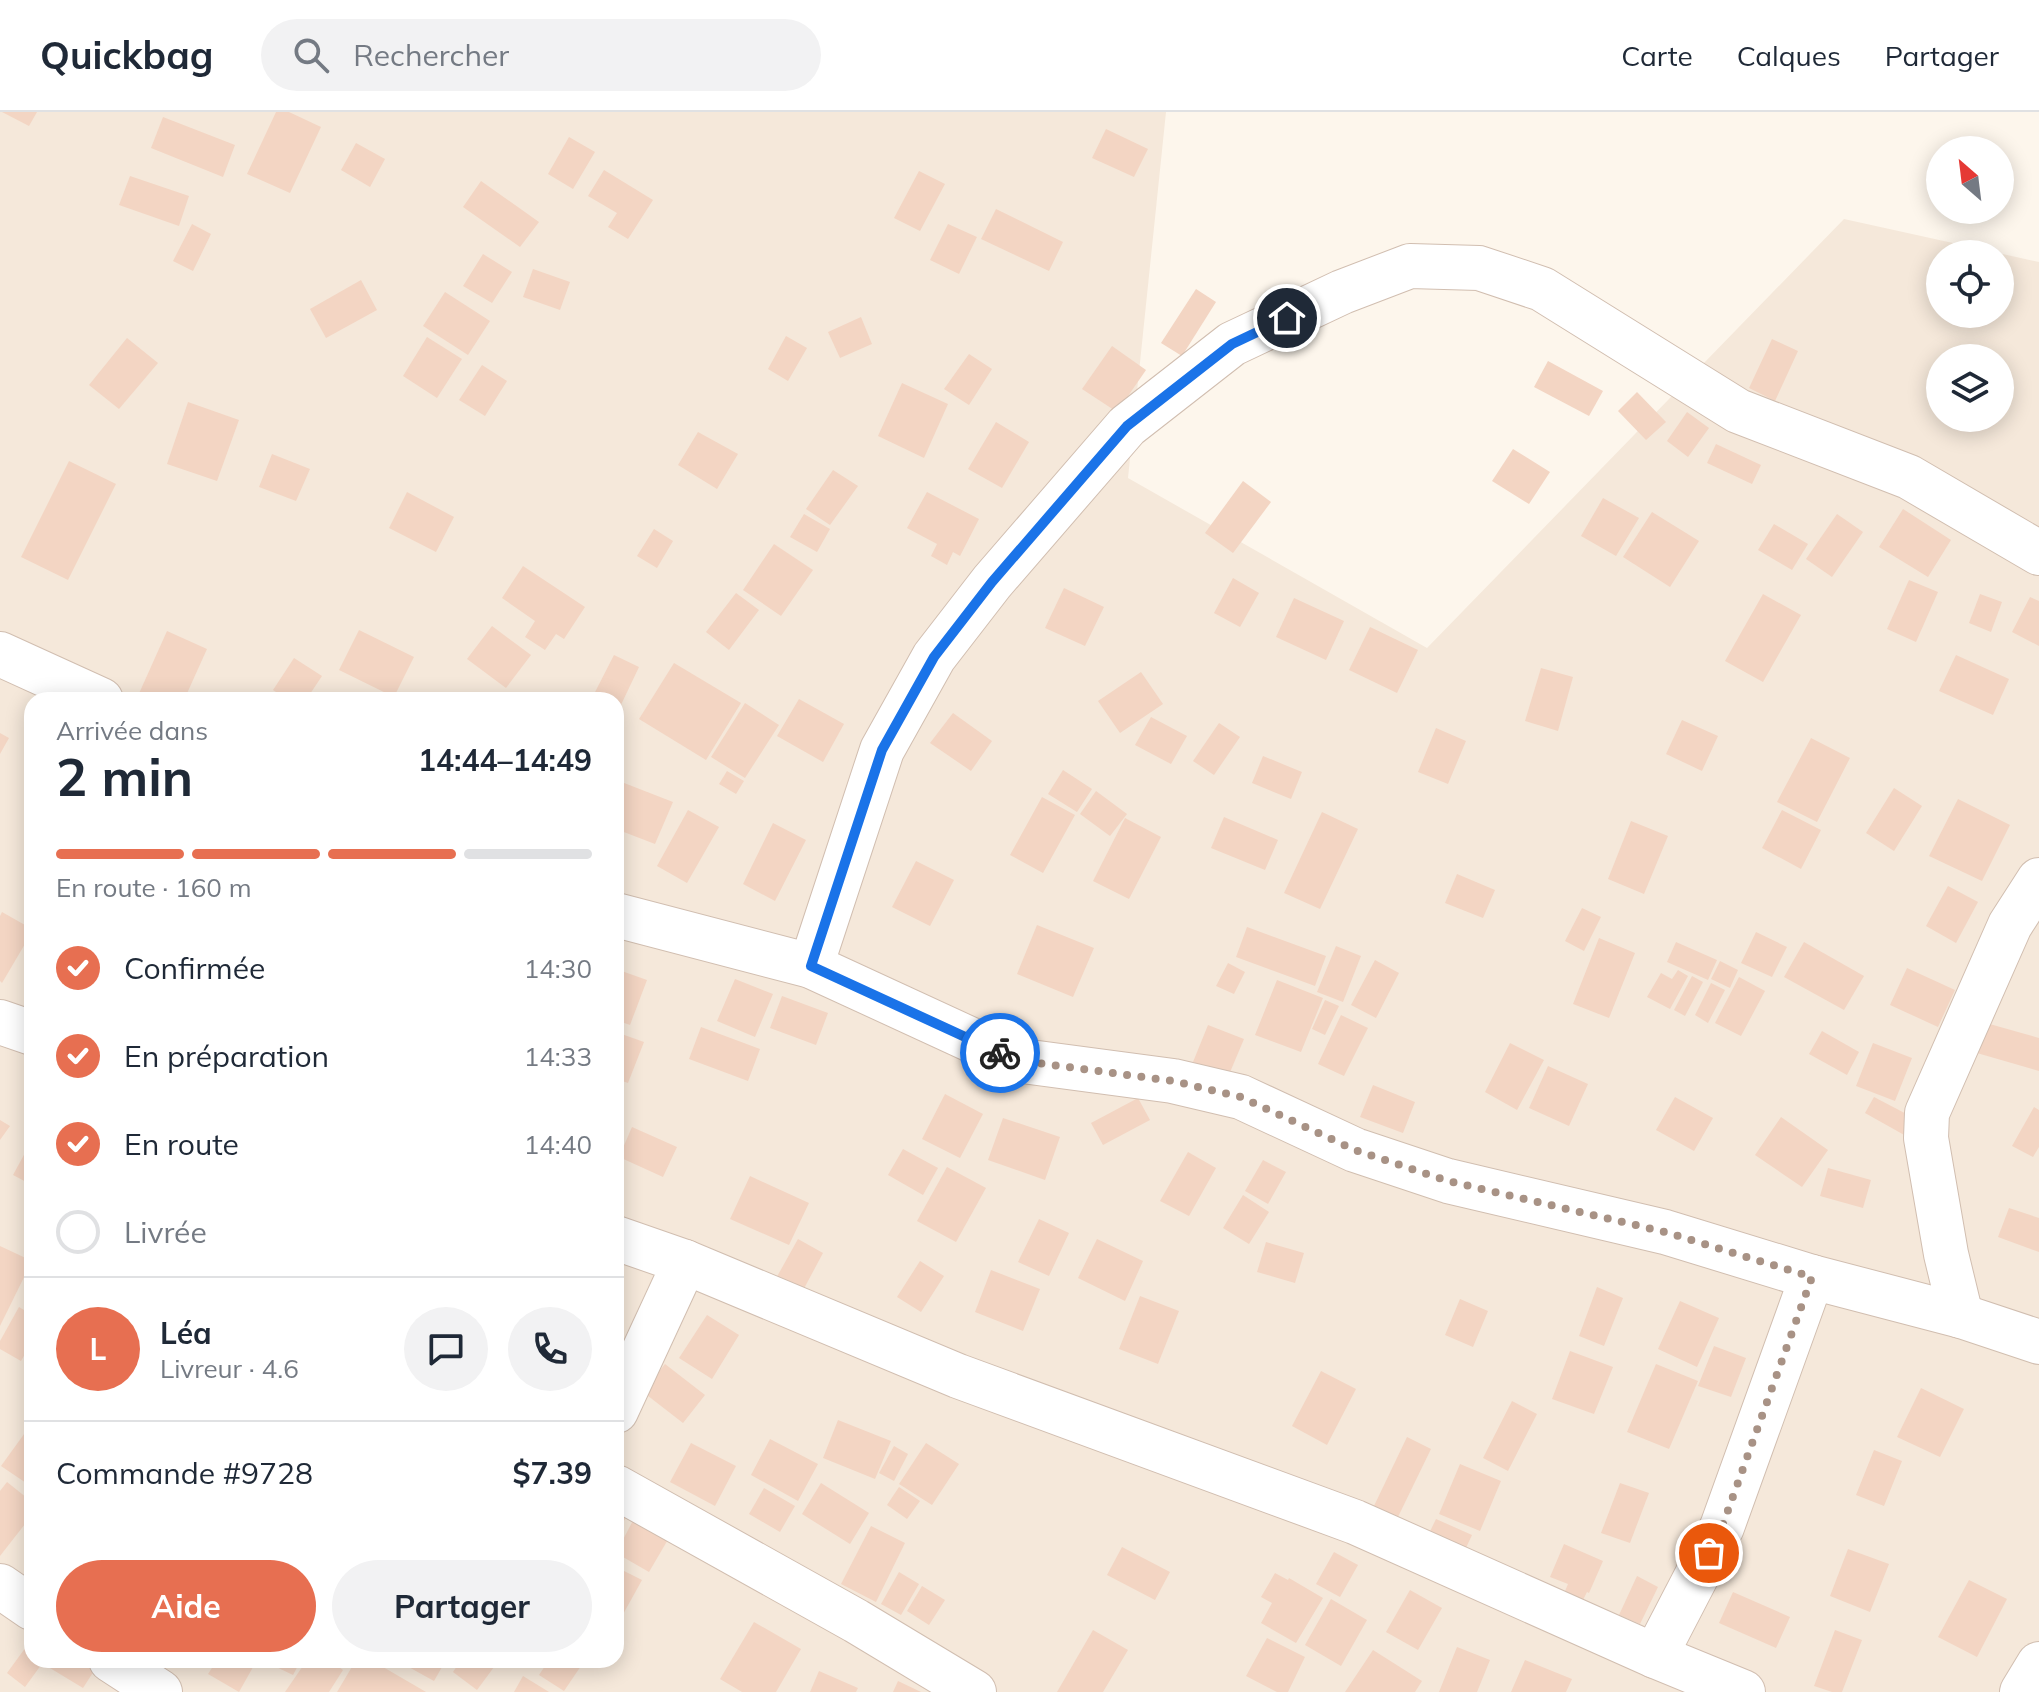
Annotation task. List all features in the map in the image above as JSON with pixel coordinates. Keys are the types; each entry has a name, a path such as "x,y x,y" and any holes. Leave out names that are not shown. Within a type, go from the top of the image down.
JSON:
{"street":[{"path":"811,966 882,750 934,657 992,582 1127,426 1232,344 1342,292 1410,266 1479,268 1542,289 1738,411 1909,477 2039,553"},
{"path":"0,654 83,692"},
{"path":"1961,1316 1946,1254 1926,1138 1927,1113 2010,925 2039,880"},
{"path":"624,917 811,966 1015,1060 1173,1081 1241,1097 1355,1150 1448,1181 1665,1232 1812,1277 1961,1316 2039,1342"},
{"path":"0,1022 24,1030"},
{"path":"624,1241 685,1262 958,1376 1355,1522 1743,1692"},
{"path":"624,1394 685,1262"},
{"path":"1655,1656 1722,1527 1812,1277"},
{"path":"624,1491 856,1621 974,1692"},
{"path":"0,1586 24,1602"},
{"path":"2022,1692 2039,1664"},
{"path":"123,1668 160,1692"}],"shaded area":[{"path":"0,112 1166,112 1128,478 1427,648 1844,219 1939,240 1926,240 1926,328 2014,328 2014,256 2039,262 2039,1692 0,1692"}],"building":[{"path":"2,112 37,112 29,126"},
{"path":"276,112 289,112 321,127 290,193 247,174"},
{"path":"163,117 235,145 223,177 151,148"},
{"path":"1106,129 1148,149 1134,177 1092,158"},
{"path":"569,137 595,152 573,189 548,174"},
{"path":"356,143 385,159 370,187 341,170"},
{"path":"604,170 653,200 628,239 608,227 617,213 588,196"},
{"path":"919,171 945,184 920,231 894,218"},
{"path":"130,176 189,196 179,226 119,205"},
{"path":"481,181 539,222 520,247 463,207"},
{"path":"996,209 1063,242 1049,271 981,239"},
{"path":"192,224 211,234 193,271 173,261"},
{"path":"948,224 977,237 959,274 930,260"},
{"path":"483,254 512,272 492,303 463,286"},
{"path":"533,269 570,282 560,310 523,297"},
{"path":"361,280 377,310 326,338 310,309"},
{"path":"1196,289 1216,302 1182,356 1161,343"},
{"path":"445,292 490,321 468,355 423,326"},
{"path":"861,317 872,344 840,358 828,332"},
{"path":"786,336 807,348 788,381 768,369"},
{"path":"427,337 462,359 437,398 403,376"},
{"path":"127,338 158,363 119,409 89,385"},
{"path":"1772,339 1798,351 1775,401 1749,388"},
{"path":"1112,346 1146,370 1117,412 1082,389"},
{"path":"969,354 992,369 969,405 944,389"},
{"path":"1548,361 1603,391 1589,416 1534,387"},
{"path":"482,365 507,381 485,416 459,400"},
{"path":"902,383 948,404 924,458 878,436"},
{"path":"1637,392 1666,422 1646,440 1618,411"},
{"path":"188,402 239,420 217,481 167,464"},
{"path":"1687,412 1709,428 1688,457 1667,441"},
{"path":"996,422 1029,442 1002,488 968,469"},
{"path":"698,432 738,454 717,489 678,465"},
{"path":"1716,444 1761,465 1752,484 1707,463"},
{"path":"1513,449 1550,472 1529,504 1492,481"},
{"path":"272,454 310,469 296,501 259,487"},
{"path":"69,461 116,484 68,580 21,557"},
{"path":"833,470 858,486 830,525 806,509"},
{"path":"1243,481 1271,502 1233,553 1205,533"},
{"path":"407,492 454,517 436,552 389,528"},
{"path":"927,492 979,519 960,556 953,552 947,565 931,556 937,544 907,528"},
{"path":"1603,498 1639,518 1616,556 1581,536"},
{"path":"1903,509 1951,540 1928,577 1879,547"},
{"path":"1652,512 1699,541 1670,587 1623,557"},
{"path":"804,514 830,529 817,552 790,537"},
{"path":"1837,514 1863,532 1832,577 1806,559"},
{"path":"1774,524 1808,544 1792,570 1758,550"},
{"path":"654,529 673,541 657,568 637,556"},
{"path":"774,544 813,570 781,616 743,590"},
{"path":"523,566 585,607 564,639 556,634 545,650 525,637 535,621 502,598"},
{"path":"1233,578 1259,593 1240,627 1214,613"},
{"path":"1909,580 1938,592 1916,642 1887,629"},
{"path":"1064,588 1104,607 1085,646 1045,628"},
{"path":"736,593 759,610 729,650 706,632"},
{"path":"1763,594 1801,615 1763,682 1725,661"},
{"path":"1980,594 2002,602 1991,632 1969,623"},
{"path":"2030,597 2039,601 2039,646 2012,632"},
{"path":"1294,598 1344,621 1326,660 1276,637"},
{"path":"492,626 531,655 506,688 467,659"},
{"path":"1370,627 1418,650 1397,693 1349,670"},
{"path":"359,630 414,657 396,692 384,692 339,670"},
{"path":"167,631 207,649 188,692 140,692"},
{"path":"614,655 639,667 624,698 624,692 595,692"},
{"path":"1956,655 2009,679 1993,715 1939,691"},
{"path":"294,658 322,676 311,692 273,690"},
{"path":"674,663 741,703 706,760 639,719"},
{"path":"1541,668 1573,677 1558,731 1525,721"},
{"path":"1141,672 1163,704 1120,733 1098,701"},
{"path":"799,699 844,724 823,762 777,736"},
{"path":"745,703 779,725 745,778 711,757"},
{"path":"953,713 992,741 971,771 930,743"},
{"path":"1151,717 1187,736 1171,764 1135,745"},
{"path":"1682,720 1718,736 1702,771 1666,754"},
{"path":"1219,723 1240,737 1214,775 1193,761"},
{"path":"1436,728 1466,741 1448,784 1418,772"},
{"path":"0,733 9,738 0,754"},
{"path":"1811,738 1850,758 1817,822 1777,802"},
{"path":"1263,756 1302,772 1291,799 1252,783"},
{"path":"1063,770 1092,789 1077,812 1048,794"},
{"path":"727,771 744,781 736,794 719,784"},
{"path":"624,783 673,802 655,844 624,832"},
{"path":"1894,788 1922,806 1894,851 1866,833"},
{"path":"1096,791 1127,814 1110,836 1080,814"},
{"path":"1042,797 1075,815 1043,873 1010,855"},
{"path":"1958,799 2010,825 1982,881 1929,856"},
{"path":"688,810 719,827 687,883 657,866"},
{"path":"1782,810 1821,830 1801,869 1762,848"},
{"path":"1322,812 1358,829 1320,909 1284,893"},
{"path":"1224,817 1278,840 1265,870 1211,848"},
{"path":"1125,818 1161,837 1129,899 1093,881"},
{"path":"1631,821 1668,836 1644,894 1608,879"},
{"path":"773,823 806,840 775,901 743,884"},
{"path":"916,861 954,880 930,926 892,907"},
{"path":"1457,874 1495,890 1483,918 1445,903"},
{"path":"1948,886 1978,902 1956,943 1926,926"},
{"path":"1582,908 1601,917 1584,951 1565,941"},
{"path":"2,912 24,924 24,946 2,983 0,981"},
{"path":"1037,925 1094,948 1073,997 1017,974"},
{"path":"1247,927 1326,956 1315,986 1236,957"},
{"path":"1756,932 1787,947 1772,977 1741,963"},
{"path":"1599,938 1635,953 1609,1018 1573,1004"},
{"path":"1676,942 1717,960 1708,980 1667,962"},
{"path":"1804,942 1864,976 1844,1010 1784,977"},
{"path":"1336,946 1361,956 1343,1002 1317,992"},
{"path":"1375,960 1399,973 1376,1018 1351,1005"},
{"path":"1720,961 1738,970 1730,988 1711,979"},
{"path":"1228,963 1245,972 1234,994 1216,986"},
{"path":"1907,968 1955,990 1938,1027 1890,1005"},
{"path":"1678,970 1688,976 1670,1009 1647,997 1661,973 1672,979"},
{"path":"624,972 647,980 630,1025 624,1023"},
{"path":"1692,976 1703,982 1685,1016 1674,1010"},
{"path":"1739,977 1765,991 1741,1036 1715,1023"},
{"path":"735,979 773,994 755,1037 717,1021"},
{"path":"1277,980 1323,998 1301,1052 1255,1035"},
{"path":"1711,983 1725,990 1708,1023 1695,1015"},
{"path":"782,996 828,1013 816,1045 770,1028"},
{"path":"1325,1000 1339,1006 1325,1035 1312,1029"},
{"path":"1341,1015 1368,1028 1344,1076 1318,1064"},
{"path":"1979,1021 2039,1038 2039,1071 1970,1051"},
{"path":"1208,1025 1244,1039 1228,1077 1193,1062"},
{"path":"701,1027 760,1049 748,1081 689,1059"},
{"path":"1822,1031 1859,1052 1847,1075 1809,1054"},
{"path":"624,1035 644,1042 628,1083 624,1082"},
{"path":"1510,1043 1544,1060 1517,1110 1485,1092"},
{"path":"1873,1043 1912,1058 1895,1101 1856,1086"},
{"path":"1548,1066 1588,1084 1569,1126 1529,1108"},
{"path":"1373,1085 1415,1102 1403,1133 1360,1117"},
{"path":"945,1094 983,1114 960,1158 922,1139"},
{"path":"1675,1097 1713,1118 1694,1151 1656,1130"},
{"path":"1874,1097 1916,1119 1906,1136 1865,1113"},
{"path":"1138,1098 1150,1120 1103,1145 1091,1123"},
{"path":"2034,1107 2039,1110 2039,1147 2033,1157 2012,1146"},
{"path":"1781,1117 1828,1150 1802,1187 1755,1155"},
{"path":"1003,1118 1060,1137 1045,1180 988,1160"},
{"path":"0,1120 10,1126 0,1140"},
{"path":"632,1127 677,1147 663,1177 624,1159 624,1145"},
{"path":"903,1149 938,1168 923,1195 888,1175"},
{"path":"1188,1152 1216,1168 1189,1216 1160,1201"},
{"path":"24,1155 24,1181 13,1175"},
{"path":"1263,1160 1286,1172 1268,1204 1245,1191"},
{"path":"947,1167 986,1188 956,1242 917,1221"},
{"path":"1828,1168 1871,1180 1863,1208 1820,1196"},
{"path":"750,1176 809,1203 789,1245 730,1219"},
{"path":"1243,1195 1269,1212 1249,1244 1223,1228"},
{"path":"2009,1208 2039,1218 2039,1252 1998,1237"},
{"path":"1039,1219 1069,1233 1049,1276 1018,1262"},
{"path":"798,1239 823,1253 800,1296 774,1282"},
{"path":"1097,1239 1143,1261 1125,1301 1078,1278"},
{"path":"1266,1242 1304,1253 1295,1283 1257,1272"},
{"path":"0,1246 24,1257 24,1277 0,1326"},
{"path":"920,1261 944,1276 921,1312 897,1297"},
{"path":"991,1270 1040,1289 1023,1331 975,1312"},
{"path":"1597,1287 1623,1298 1604,1346 1579,1336"},
{"path":"1140,1296 1179,1311 1158,1364 1119,1349"},
{"path":"1460,1299 1488,1311 1473,1347 1445,1335"},
{"path":"1680,1301 1719,1318 1697,1367 1658,1349"},
{"path":"19,1307 24,1310 24,1356 21,1361 0,1349 0,1341"},
{"path":"707,1315 739,1335 712,1379 679,1358"},
{"path":"624,1341 632,1346 624,1359"},
{"path":"1714,1346 1746,1358 1731,1397 1698,1386"},
{"path":"1570,1351 1613,1367 1594,1414 1552,1399"},
{"path":"665,1364 705,1395 683,1423 643,1392"},
{"path":"1656,1364 1698,1381 1669,1449 1627,1432"},
{"path":"1321,1371 1356,1389 1327,1445 1292,1426"},
{"path":"1921,1388 1964,1409 1940,1457 1897,1437"},
{"path":"1512,1401 1537,1414 1508,1471 1483,1458"},
{"path":"838,1420 891,1441 875,1479 823,1458"},
{"path":"24,1434 24,1482 1,1466"},
{"path":"1407,1437 1431,1449 1397,1519 1373,1508"},
{"path":"770,1439 818,1464 798,1501 751,1475"},
{"path":"691,1443 736,1466 715,1506 670,1482"},
{"path":"926,1443 959,1464 932,1505 899,1484"},
{"path":"894,1446 908,1454 894,1481 879,1473"},
{"path":"1874,1450 1902,1461 1884,1506 1856,1495"},
{"path":"1460,1464 1501,1481 1480,1531 1439,1514"},
{"path":"7,1482 24,1496 24,1525 0,1556 0,1491"},
{"path":"821,1483 869,1513 850,1544 802,1514"},
{"path":"1620,1483 1649,1493 1630,1543 1601,1533"},
{"path":"899,1487 920,1501 907,1519 887,1505"},
{"path":"764,1488 795,1506 780,1532 749,1514"},
{"path":"638,1511 673,1531 649,1572 624,1558 624,1538"},
{"path":"1436,1519 1472,1535 1458,1565 1422,1548"},
{"path":"871,1526 905,1543 876,1602 841,1584"},
{"path":"1564,1544 1603,1561 1581,1604 1563,1596 1568,1584 1550,1577"},
{"path":"1122,1547 1170,1572 1155,1600 1107,1575"},
{"path":"1848,1549 1889,1564 1870,1612 1830,1596"},
{"path":"1334,1552 1358,1565 1340,1597 1316,1584"},
{"path":"624,1571 642,1580 624,1613"},
{"path":"899,1572 919,1584 901,1615 881,1604"},
{"path":"1275,1573 1323,1598 1296,1643 1261,1623 1272,1603 1261,1597"},
{"path":"1637,1576 1658,1587 1640,1624 1619,1615"},
{"path":"1969,1580 2007,1599 1977,1657 1938,1637"},
{"path":"922,1586 945,1600 929,1625 907,1611"},
{"path":"1410,1590 1442,1608 1418,1650 1386,1632"},
{"path":"1733,1592 1790,1617 1776,1648 1719,1623"},
{"path":"1331,1599 1367,1620 1341,1666 1305,1645"},
{"path":"754,1622 801,1649 776,1692 742,1692 720,1679"},
{"path":"1093,1630 1128,1650 1103,1692 1057,1692"},
{"path":"1835,1630 1862,1640 1842,1692 1814,1686"},
{"path":"1267,1638 1305,1657 1288,1692 1277,1692 1246,1676"},
{"path":"1457,1647 1490,1660 1477,1692 1439,1692"},
{"path":"24,1650 24,1668 39,1668 25,1687 7,1673"},
{"path":"1373,1650 1422,1681 1415,1692 1345,1692"},
{"path":"1525,1660 1572,1679 1566,1692 1511,1692"},
{"path":"50,1668 96,1668 83,1688"},
{"path":"212,1668 252,1668 239,1692 208,1674"},
{"path":"278,1668 297,1668 293,1675"},
{"path":"302,1668 343,1670 329,1692 285,1692"},
{"path":"351,1668 385,1668 426,1692 337,1692"},
{"path":"410,1668 441,1668 434,1681"},
{"path":"456,1668 493,1668 477,1690 453,1672"},
{"path":"544,1668 580,1668 564,1691 539,1675"},
{"path":"819,1671 858,1688 856,1692 810,1692"},
{"path":"523,1676 549,1692 514,1692"},
{"path":"898,1681 921,1692 893,1692"}],"way so far":[{"path":"1000,1053 1015,1060 1173,1081 1241,1097 1355,1150 1448,1181 1665,1232 1812,1277 1722,1527 1709,1553"}],"route":[{"path":"1000,1053 811,966 882,750 934,657 992,582 1127,426 1232,344 1287,318"}]}
